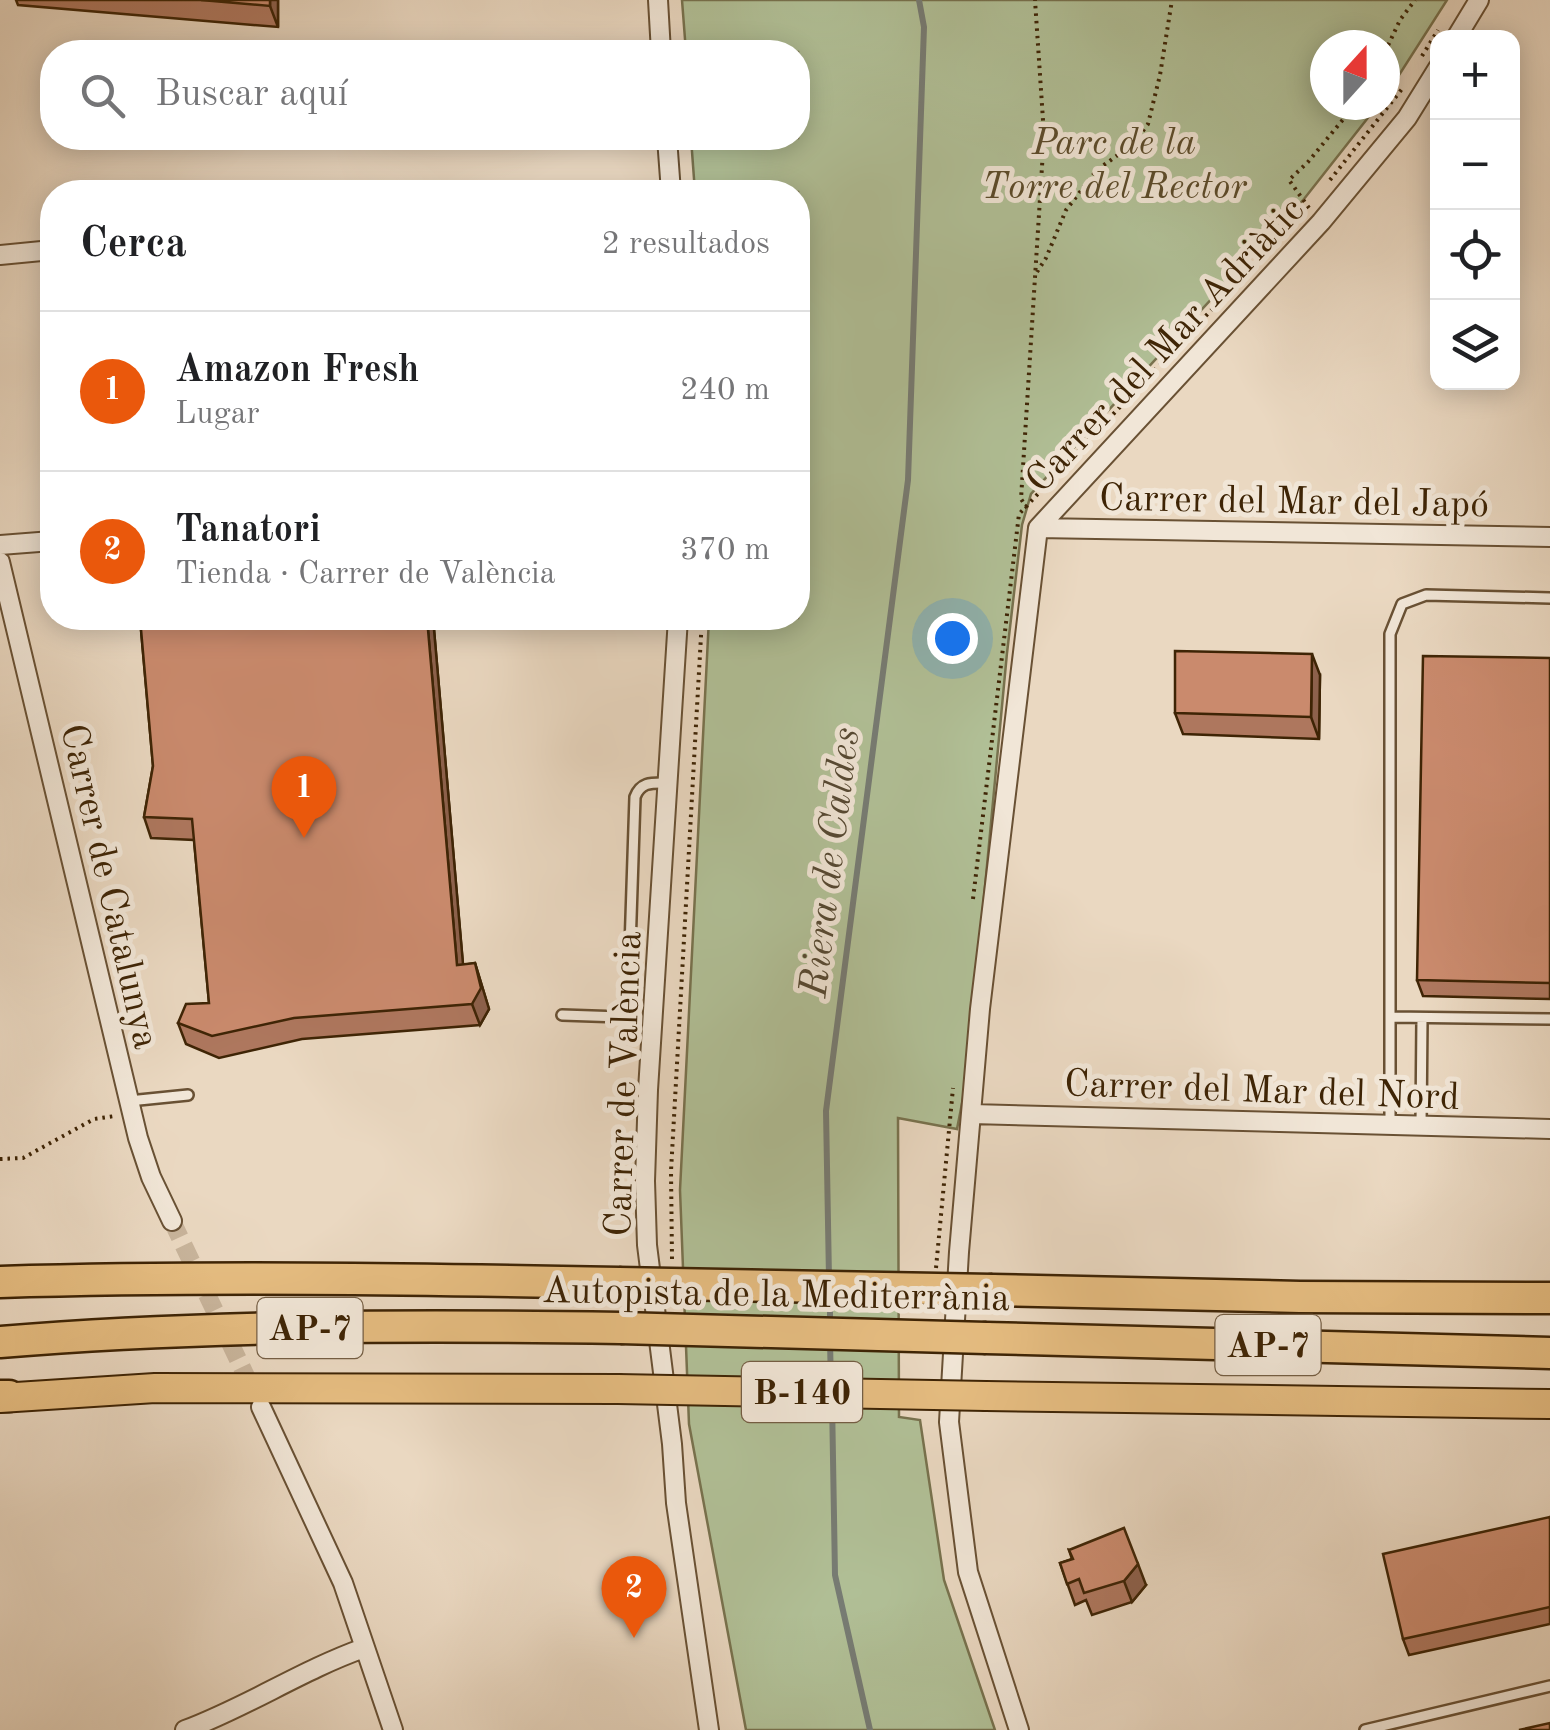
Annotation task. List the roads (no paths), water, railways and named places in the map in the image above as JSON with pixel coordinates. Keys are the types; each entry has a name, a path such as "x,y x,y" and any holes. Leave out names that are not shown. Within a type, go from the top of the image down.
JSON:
{"highway":[{"name":"Autopista de la Mediterrània","path":"0,1282 274,1277 1300,1298 1550,1298"},
{"name":"Autopista de la Mediterrània","path":"0,1342 96,1335 473,1326 1550,1353"},
{"name":"B-140","path":"3,1396 266,1387 1550,1404"}],"street":[{"path":"658,0 660,40"},
{"path":"1461,30 1479,0"},
{"name":"Carrer del Mar Adriàtic","path":"1019,1730 968,1572 949,1422 980,1009 1038,528 1321,222 1408,118 1430,81"},
{"path":"668,150 669,180"},
{"path":"0,255 40,251"},
{"name":"Carrer del Mar del Japó","path":"1038,528 1550,537"},
{"path":"0,546 40,541"},
{"name":"Carrer de Catalunya","path":"0,562 131,1107 151,1177 172,1220"},
{"name":"Carrer de València","path":"677,630 646,1141 647,1245 676,1503 709,1730"},
{"name":"Carrer del Mar del Nord","path":"972,1114 1550,1129"},
{"path":"261,1407 343,1583 393,1730"},
{"path":"184,1730 364,1648"}],"lane":[{"path":"1390,1126 1390,634 1402,604 1426,595 1550,598"},
{"path":"562,1014 626,1014 636,797 647,783 668,783"},
{"path":"1392,1018 1550,1019"},
{"path":"1420,1126 1422,1018"},
{"path":"131,1107 188,1095"},
{"path":"1365,1730 1550,1686"}],"waterway":[{"name":"Riera de Caldes","path":"829,1278 826,1111 908,480 924,27 919,0"},
{"name":"Riera de Caldes","path":"830,1295 830,1323"},
{"name":"Riera de Caldes","path":"830,1340 831,1388"},
{"name":"Riera de Caldes","path":"832,1400 835,1575 870,1730"}],"tunnel":[{"path":"172,1221 254,1393"}],"place":[{"name":"Amazon Fresh","path":"304,838"},
{"name":"Tanatori","path":"634,1638"}],"park label":[{"name":"Parc de la Torre del Rector","path":"1114,163"}]}
